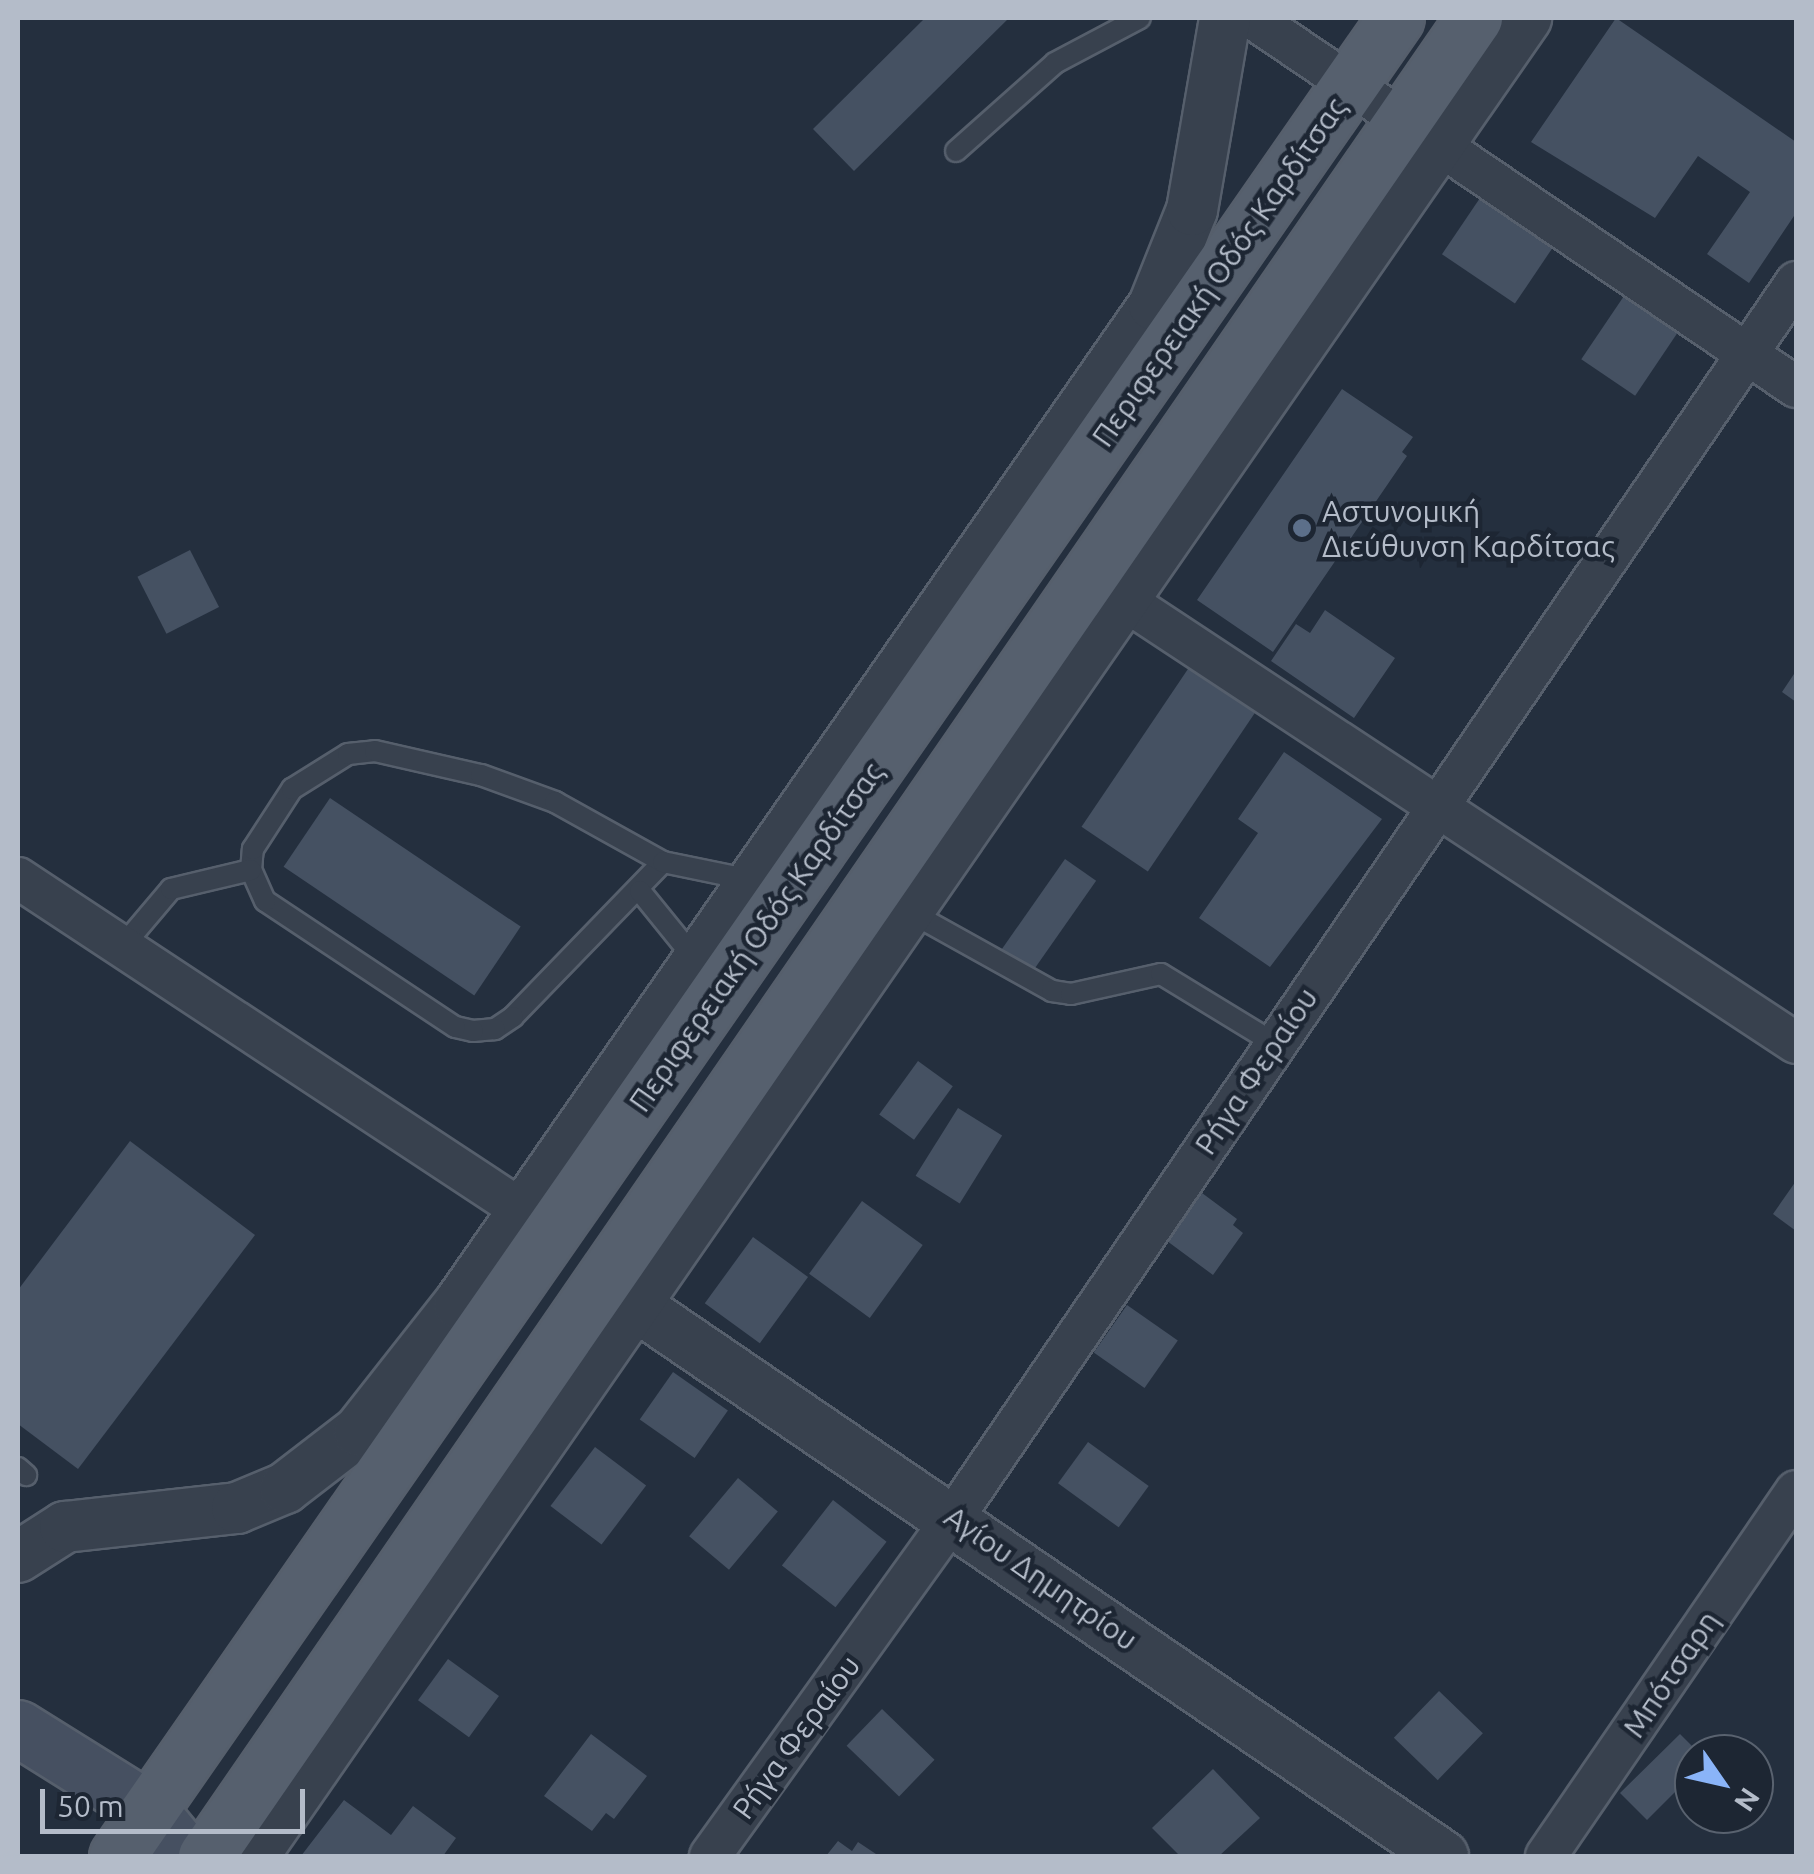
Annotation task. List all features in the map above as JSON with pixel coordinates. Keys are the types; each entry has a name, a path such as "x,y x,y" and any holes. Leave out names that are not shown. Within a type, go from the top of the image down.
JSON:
{"main road":[{"name":"Περιφερειακή Οδός Καρδίτσας","path":"142,1840 1396,18"},
{"name":"Περιφερειακή Οδός Καρδίτσας","path":"206,1856 1419,134 1474,18"},
{"path":"18,1728 142,1840"},
{"path":"18,1759 142,1840 186,1856"}],"street":[{"path":"18,1557 65,1527 237,1508 324,1462 360,1431 522,1212 1161,294 1192,210 1225,18"},
{"path":"1252,18 1796,387"},
{"path":"254,1856 910,912 1121,598 1419,134 1526,18"},
{"name":"Ρήγα Φεραίου","path":"710,1856 953,1518 1796,282"},
{"path":"1121,598 1796,1042"},
{"path":"18,878 522,1212"},
{"name":"Αγίου Δημητρίου","path":"634,1305 953,1518 1443,1856"},
{"name":"Μπότσαρη","path":"1546,1856 1796,1491"}],"lane":[{"path":"956,151 1055,64 1140,18"},
{"path":"663,862 640,891 513,1017 495,1029 473,1032 455,1027 265,901 251,870 253,849 292,789 348,754 375,751 481,774 556,802 663,862 752,880"},
{"path":"122,947 171,889 251,870"},
{"path":"640,891 696,961"},
{"path":"910,912 1052,992 1071,994 1160,974 1274,1044"}],"building":[{"path":"925,18 1009,18 854,171 813,129"},
{"path":"1616,18 1796,142 1796,213 1749,283 1707,254 1750,192 1698,156 1655,218 1531,142"},
{"path":"1480,198 1553,247 1515,304 1442,254"},
{"path":"1626,293 1680,329 1635,396 1581,359"},
{"name":"Αστυνομική Διεύθυνση Καρδίτσας","path":"1342,389 1413,437 1402,452 1407,456 1273,652 1197,600"},
{"path":"190,550 219,607 166,634 137,577"},
{"path":"1325,610 1395,658 1354,718 1271,661 1296,624 1310,633"},
{"path":"1190,666 1256,711 1148,872 1082,827"},
{"path":"1796,671 1796,702 1782,692"},
{"path":"1284,752 1382,819 1270,967 1199,918 1258,833 1238,819"},
{"path":"330,798 521,927 474,995 284,867"},
{"path":"1065,859 1096,881 1030,976 998,954"},
{"path":"918,1061 953,1086 914,1140 879,1114"},
{"path":"958,1108 1002,1136 960,1203 916,1176"},
{"path":"130,1141 255,1235 78,1469 18,1424 18,1290"},
{"path":"1796,1181 1796,1231 1773,1214"},
{"path":"1202,1193 1237,1219 1233,1225 1243,1233 1213,1275 1167,1241"},
{"path":"862,1201 923,1245 870,1318 809,1274"},
{"path":"753,1237 808,1277 760,1343 705,1303"},
{"path":"1127,1305 1178,1341 1145,1388 1094,1353"},
{"path":"673,1372 728,1410 695,1458 640,1420"},
{"path":"1088,1442 1149,1486 1119,1527 1058,1483"},
{"path":"595,1447 646,1486 602,1545 550,1506"},
{"path":"738,1478 778,1511 729,1570 689,1536"},
{"path":"833,1500 887,1542 835,1607 782,1565"},
{"path":"448,1659 499,1696 469,1737 418,1700"},
{"path":"1439,1691 1483,1733 1438,1780 1394,1738"},
{"path":"882,1709 935,1760 899,1796 847,1746"},
{"path":"591,1734 647,1776 614,1819 606,1813 592,1831 544,1796"},
{"path":"1674,1740 1674,1793 1647,1820 1620,1793"},
{"path":"1213,1769 1260,1818 1219,1856 1180,1856 1152,1828"},
{"path":"344,1800 391,1835 413,1806 456,1838 443,1856 301,1856"},
{"path":"838,1841 852,1851 858,1842 879,1856 826,1856"}],"place":[{"name":"Αστυνομική Διεύθυνση Καρδίτσας","path":"1302,528"}]}
